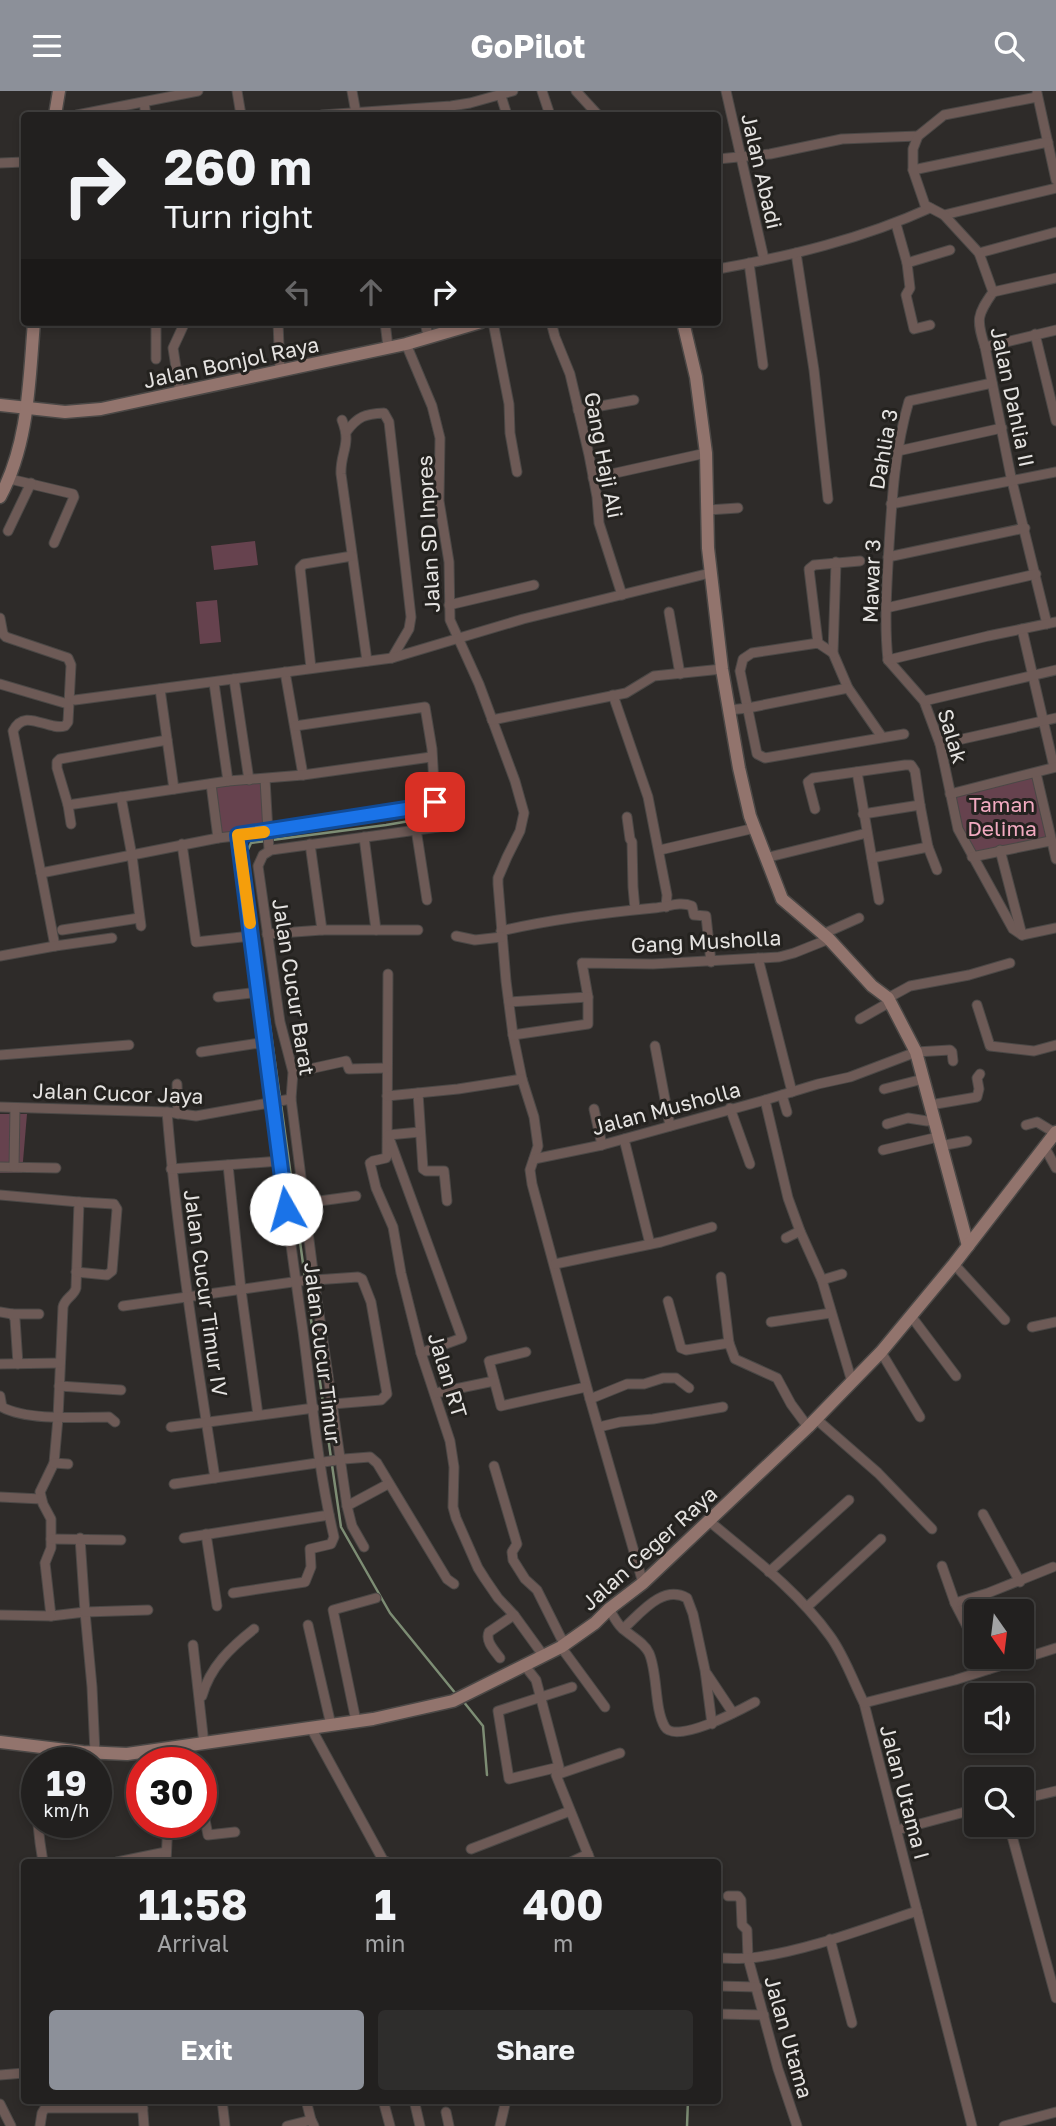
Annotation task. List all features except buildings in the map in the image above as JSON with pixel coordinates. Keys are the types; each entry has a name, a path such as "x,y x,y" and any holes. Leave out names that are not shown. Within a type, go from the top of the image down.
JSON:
{"main road":[{"path":"56,112 59,91"},
{"path":"0,497 10,479 27,409 34,326"},
{"name":"Jalan Bonjol Raya","path":"0,405 65,412 89,411 406,344 466,326"},
{"path":"684,326 696,377 706,453 710,573 722,669 743,789 754,828 782,899 826,936 872,986 889,1000 916,1052 968,1246"},
{"name":"Jalan Ceger Raya","path":"196,1747 425,1709 453,1701 525,1666 595,1623 643,1583 852,1383 954,1264 1055,1133"},
{"name":"Jalan Ceger Raya","path":"0,1742 46,1747"}],"street":[{"path":"107,112 168,94 198,91"},
{"path":"237,91 240,112"},
{"path":"351,112 352,91"},
{"path":"376,112 451,106 513,91"},
{"path":"542,91 549,112"},
{"path":"576,91 595,112"},
{"name":"Jalan Abadi","path":"726,91 764,259"},
{"path":"1056,180 1037,94 944,115 918,136 913,149 913,170 925,205 944,215 979,253 993,292 1056,278"},
{"path":"500,96 506,112"},
{"path":"144,103 146,112"},
{"path":"721,159 769,154 842,139 918,136"},
{"path":"913,170 1048,142"},
{"path":"0,163 21,162"},
{"path":"944,215 1056,188"},
{"path":"721,268 859,237 930,208"},
{"path":"896,224 907,263 910,288 906,295 914,329 930,325"},
{"path":"979,253 1056,232"},
{"path":"907,263 950,250"},
{"path":"796,253 814,370 828,499"},
{"path":"749,263 763,365"},
{"name":"Jalan Dahlia II","path":"993,292 980,310 979,329 1036,574 1052,623"},
{"path":"156,326 156,359"},
{"path":"180,393 173,351 183,326"},
{"path":"278,326 280,371"},
{"path":"385,326 388,347"},
{"path":"426,326 428,336"},
{"path":"494,326 509,404 510,433 517,472"},
{"name":"Gang Haji Ali","path":"552,326 570,374 593,478 599,523 622,595"},
{"path":"985,347 1056,330"},
{"path":"1035,334 1056,421"},
{"name":"Jalan SD Inpres","path":"406,344 432,406 440,438 439,501 449,562 450,619 475,675 524,813 520,831 498,878 513,1035 537,1135 538,1146 530,1170 532,1184 586,1387 643,1583"},
{"name":"Dahlia 3","path":"891,504 898,451 909,401 992,383"},
{"path":"578,410 634,400"},
{"path":"346,432 358,418 364,416 384,413 389,422 411,617 409,629 392,658"},
{"path":"342,421 346,432 346,449 340,467 367,661"},
{"path":"898,451 1002,428"},
{"path":"593,478 706,453"},
{"path":"891,504 1056,472"},
{"path":"10,479 74,495 54,543"},
{"path":"8,531 31,483"},
{"name":"Mawar 3","path":"888,660 886,608 891,504"},
{"path":"708,510 738,508"},
{"path":"888,557 1026,528"},
{"path":"311,668 301,565 352,556"},
{"path":"818,643 809,569 814,565 860,561"},
{"path":"836,562 833,653 848,688 882,737"},
{"path":"0,684 71,702 392,658 523,619 710,573"},
{"path":"886,608 1036,574"},
{"path":"449,605 534,585"},
{"path":"669,612 680,674"},
{"path":"0,618 6,637 70,660 71,702 65,726 56,727 28,719 20,722 13,731 55,946"},
{"path":"888,660 1052,623"},
{"path":"950,794 1055,767 1022,629"},
{"path":"833,653 818,643 746,656 740,668 756,751 764,758 904,734"},
{"name":"Salak","path":"888,660 924,701 940,744 958,829 1013,929 1022,935"},
{"path":"492,720 631,692 652,677 722,669"},
{"path":"924,701 1056,670"},
{"path":"285,672 303,775"},
{"path":"234,679 249,780"},
{"path":"214,683 228,782"},
{"path":"729,710 848,688"},
{"path":"160,689 174,789"},
{"path":"613,695 648,797 660,850 667,895 666,907"},
{"path":"41,873 182,844 268,833 432,805 436,799 426,709 422,707 295,726"},
{"path":"940,744 1056,718"},
{"path":"71,824 57,762 65,758 167,740"},
{"path":"68,805 431,757"},
{"path":"815,809 808,782 810,780 911,765 915,771 928,847 937,870"},
{"path":"857,772 879,900"},
{"path":"1036,773 1056,859"},
{"path":"265,779 269,849 446,826"},
{"path":"211,784 218,838"},
{"path":"62,930 140,922 121,797"},
{"path":"863,814 920,805"},
{"path":"627,817 629,839 632,842 635,909"},
{"path":"660,850 754,828"},
{"path":"416,829 427,900"},
{"path":"765,858 867,834"},
{"name":"Jalan Cucur Timur","path":"233,1593 305,1581 311,1567 310,1549 331,1544 333,1541 314,1408 305,1280 280,1161 238,835"},
{"path":"364,837 376,930"},
{"path":"972,857 1050,841"},
{"path":"182,844 196,942 251,936"},
{"path":"310,844 322,930"},
{"path":"872,858 928,847"},
{"name":"Jalan Cucur Barat","path":"269,849 258,866 281,1022 293,1072 290,1099 305,1203 305,1280 333,1404 347,1506 352,1526 364,1547"},
{"path":"1000,850 1022,935 1056,928"},
{"path":"456,936 475,940 585,915 687,904 692,906 694,915 706,916 711,962"},
{"name":"Gang Musholla","path":"587,997 588,989 582,963 711,962 794,953 859,918"},
{"path":"268,934 322,930 418,930"},
{"path":"0,956 112,938"},
{"path":"758,958 787,1093 787,1112"},
{"path":"860,1019 910,986 1010,964"},
{"name":"Jalan RT","path":"388,974 386,1158 370,1163 376,1188 393,1227 401,1273 421,1353 450,1441 454,1467 453,1507 456,1518 478,1568 543,1655"},
{"path":"218,997 259,992"},
{"path":"509,1002 587,997 588,1024 513,1035"},
{"path":"977,1005 990,1046 1034,1051 1056,1045"},
{"path":"201,1052 266,1042"},
{"path":"0,1055 129,1045"},
{"path":"655,1045 670,1126"},
{"path":"765,1100 862,1073 916,1052 950,1050 953,1061"},
{"path":"305,1070 346,1061 349,1069 386,1068"},
{"path":"930,1105 977,1097 977,1079 980,1074"},
{"path":"387,1096 522,1079"},
{"path":"884,1090 923,1080"},
{"path":"177,1084 178,1114"},
{"path":"418,1093 423,1169 444,1171 447,1201"},
{"name":"Jalan Cucor Jaya","path":"0,1107 167,1112 196,1117 290,1099"},
{"name":"Jalan Musholla","path":"534,1159 602,1145 765,1100 788,1198 822,1280 852,1383"},
{"path":"14,1167 15,1108"},
{"path":"730,1108 750,1164"},
{"path":"594,1109 602,1145"},
{"name":"Jalan Cucur Timur IV","path":"167,1112 171,1169 187,1298 215,1478"},
{"path":"887,1124 908,1118 934,1120"},
{"path":"1026,1125 1037,1122 1055,1133"},
{"path":"420,1132 388,1135 462,1338 421,1353"},
{"path":"624,1139 650,1244"},
{"path":"883,1150 939,1141 967,1141"},
{"path":"1044,1146 1056,1168"},
{"path":"171,1169 280,1161"},
{"path":"228,1165 258,1415"},
{"path":"0,1167 56,1168"},
{"path":"0,1195 114,1204 117,1209 112,1271 107,1275 76,1272"},
{"path":"305,1203 356,1196"},
{"path":"51,1616 46,1563 50,1551 50,1517 41,1499 41,1487 54,1463 62,1307 65,1300 76,1290 79,1202"},
{"path":"555,1264 650,1244 712,1227"},
{"path":"786,1238 800,1231"},
{"path":"954,1264 1005,1320"},
{"path":"822,1280 842,1274"},
{"path":"123,1306 305,1280 356,1276 362,1279 371,1302 387,1391 381,1400 333,1404"},
{"path":"721,1277 729,1343 735,1359 777,1378 791,1404 878,1473 932,1529"},
{"path":"668,1301 683,1349 729,1343"},
{"path":"0,1312 39,1314"},
{"path":"771,1322 831,1313"},
{"path":"12,1314 16,1321 18,1364"},
{"path":"911,1316 956,1376"},
{"path":"1032,1327 1056,1322"},
{"path":"526,1352 489,1361 501,1406 586,1387"},
{"path":"881,1352 919,1417"},
{"path":"0,1364 60,1363"},
{"path":"590,1399 627,1384 645,1384 663,1378 676,1378 689,1388"},
{"path":"436,1393 494,1381"},
{"path":"59,1385 121,1390"},
{"path":"0,1396 2,1407 12,1411 58,1418 109,1417 114,1422"},
{"path":"599,1427 723,1407"},
{"path":"171,1427 314,1408"},
{"path":"174,1485 370,1457 377,1463 447,1579 454,1584"},
{"path":"54,1463 68,1464"},
{"path":"494,1466 517,1544 512,1552 513,1560 525,1579 537,1590 563,1645 605,1707"},
{"path":"347,1506 388,1484"},
{"path":"0,1497 41,1499"},
{"path":"769,1572 849,1500"},
{"path":"983,1514 1020,1582"},
{"path":"184,1538 329,1515"},
{"name":"Jalan Utama I","path":"709,1521 807,1607 832,1638 864,1703 972,2126"},
{"path":"206,1534 217,1607"},
{"path":"80,1538 95,1747"},
{"path":"51,1539 121,1539"},
{"path":"807,1607 881,1539"},
{"path":"942,1566 964,1620"},
{"path":"955,1602 1020,1582 1053,1567"},
{"path":"623,1629 660,1597 673,1593 687,1598 705,1670 712,1724"},
{"path":"356,1721 333,1614 335,1608 376,1598"},
{"path":"609,1609 623,1629 644,1645 650,1654 665,1728 669,1731 676,1732 712,1724 755,1702"},
{"path":"0,1615 51,1616 148,1610"},
{"path":"500,1658 487,1635 514,1615"},
{"path":"307,1625 331,1725"},
{"path":"200,1701 211,1672 236,1643 254,1629"},
{"path":"193,1645 204,1744"},
{"path":"1034,1655 1056,1648"},
{"path":"525,1666 536,1680 541,1697 559,1767 509,1779 498,1711 541,1697 572,1687"},
{"path":"864,1703 989,1669"},
{"path":"705,1670 733,1713"},
{"path":"311,1728 382,1859"},
{"path":"590,1858 567,1812 556,1775 620,1753"},
{"path":"1034,1796 1056,1791"},
{"path":"471,1849 567,1812"},
{"path":"897,1830 964,1812"},
{"path":"217,1834 235,1832"},
{"path":"1012,1837 1056,1998"},
{"path":"39,1838 43,1859"},
{"path":"146,1859 166,1857 167,1838"},
{"name":"Jalan Utama","path":"728,1896 738,1896 741,1901 742,1925 747,1930 748,1958 778,2069 797,2126"},
{"path":"721,1958 748,1958 772,1954 918,1911"},
{"path":"830,1939 852,2023"},
{"path":"721,1986 757,1987"},
{"path":"721,2014 764,2015"},
{"path":"0,2075 21,2073"},
{"path":"0,2104 11,2126"},
{"path":"40,2126 42,2113 47,2108 142,2104 144,2126"},
{"path":"222,2104 225,2126"},
{"path":"287,2126 312,2123 307,2104"},
{"path":"384,2104 390,2126"},
{"path":"415,2104 420,2126"},
{"path":"500,2126 505,2104"},
{"path":"446,2112 449,2126"},
{"path":"1004,2126 1056,2112"}],"green space":[{"path":"255,541 258,565 214,570 211,546"},
{"path":"217,600 221,642 200,644 196,602"},
{"name":"Taman Delima","path":"1036,773 1050,841 972,857 950,794"},
{"path":"262,776 268,832 219,838 212,783"},
{"path":"0,1114 27,1114 22,1173 0,1173"}],"waterway":[{"path":"272,840 433,817 454,793"},
{"path":"266,841 251,843 246,854 280,1098"},
{"path":"281,1104 305,1278"},
{"path":"306,1285 331,1458"},
{"path":"332,1465 341,1527 390,1613 456,1694"},
{"path":"463,1701 483,1726 487,1775"},
{"path":"687,2126 688,2104"}],"slow traffic":[{"path":"250,923 238,835 264,832"}],"route":[{"path":"286,1209 238,835 432,805 435,802"}]}
